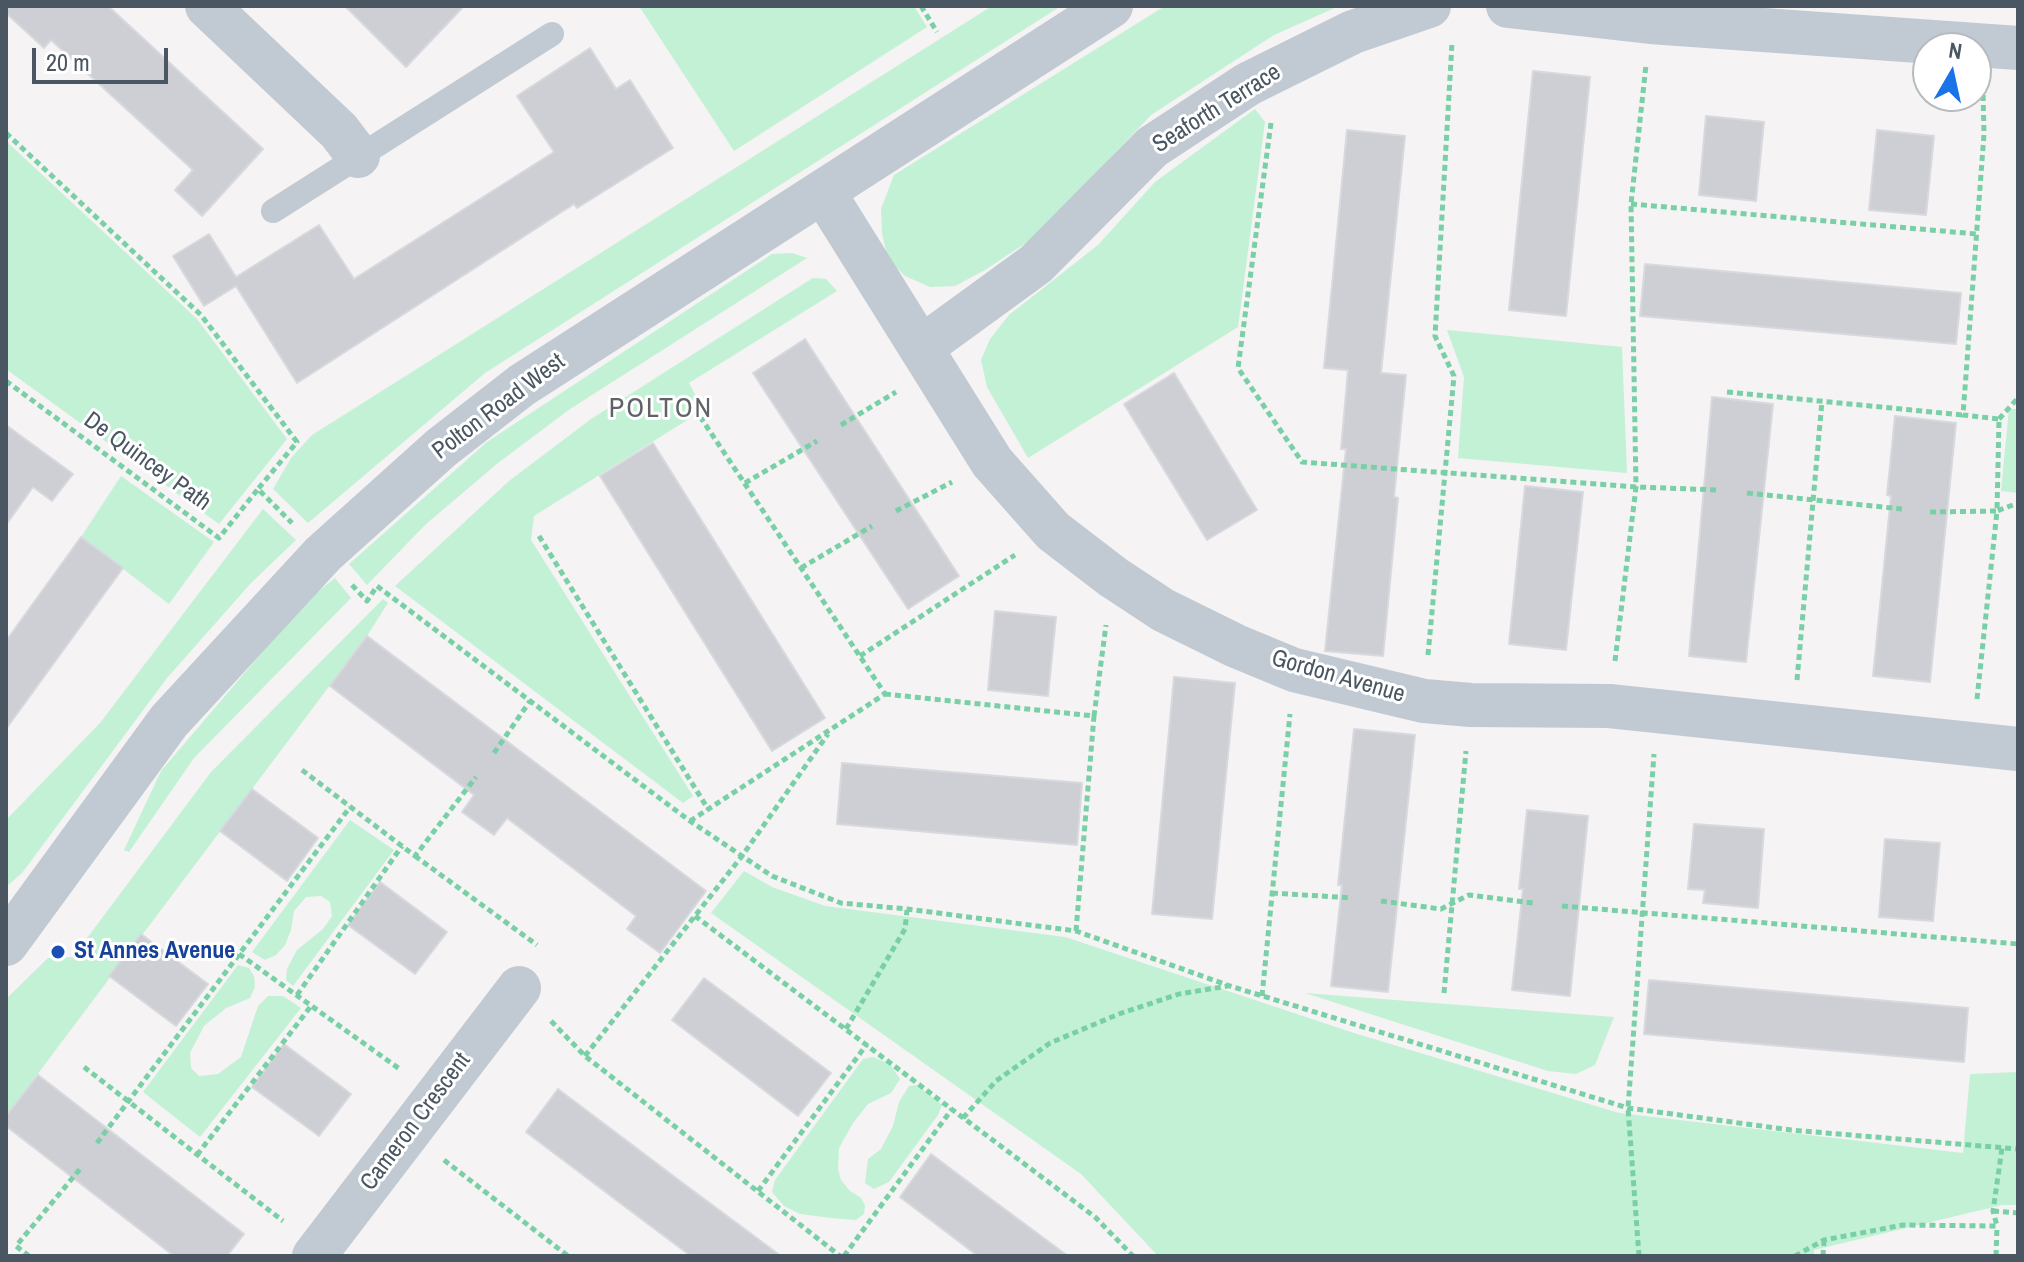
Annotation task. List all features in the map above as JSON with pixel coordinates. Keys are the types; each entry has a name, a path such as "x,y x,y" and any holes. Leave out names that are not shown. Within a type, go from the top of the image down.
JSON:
{"street":[{"name":"Polton Road West","path":"6,944 169,721 323,554 441,448 522,385 1111,6"},
{"path":"1508,6 1650,22 2000,47"},
{"path":"231,14 339,131 358,156"},
{"name":"Seaforth Terrace","path":"928,358 1036,264 1152,147 1248,84 1353,32 1440,22"},
{"name":"Gordon Avenue","path":"824,193 992,462 1053,531 1163,610 1236,646 1294,670 1424,701 1471,705 1609,706 2018,749"},
{"name":"Cameron Crescent","path":"317,1252 519,988"}],"lane":[{"path":"273,211 552,34"}],"path":[{"path":"921,6 937,32"},
{"path":"1424,701 1454,376 1435,336 1440,22"},
{"path":"1609,706 1636,487 1631,204 1650,22"},
{"path":"1963,415 1984,134 2000,47"},
{"path":"1248,84 1272,117 1238,368 1302,462 1636,487 1719,490"},
{"path":"6,133 201,315 297,442 258,489 367,601 377,586 690,821 772,876 841,903 1076,931 1230,986 1628,1108 1791,1130 2018,1149"},
{"path":"1631,204 1977,234"},
{"path":"841,425 928,358"},
{"name":"De Quincey Path","path":"6,381 219,538 258,489"},
{"path":"1727,392 1999,419"},
{"path":"1973,744 1997,511 1999,419 2018,398"},
{"path":"1793,725 1822,401"},
{"path":"701,418 885,694"},
{"path":"745,483 817,441"},
{"path":"896,511 992,462"},
{"path":"1747,493 1902,509"},
{"path":"1930,512 1997,511 2018,503"},
{"path":"801,568 872,526"},
{"path":"860,656 1053,531"},
{"path":"539,536 708,809"},
{"path":"1076,931 1094,716 1113,577"},
{"path":"1262,996 1294,670"},
{"path":"690,821 885,694 1094,716"},
{"path":"494,753 530,701"},
{"path":"1444,993 1471,705"},
{"path":"1639,1256 1628,1108 1658,711"},
{"path":"585,1056 742,856 831,729"},
{"path":"302,770 551,955 519,988 585,1056 842,1256 952,1109"},
{"path":"415,856 476,777"},
{"path":"97,1143 350,807"},
{"path":"297,995 402,846"},
{"path":"1272,893 1352,898"},
{"path":"1381,901 1441,909 1469,895 1533,903"},
{"path":"1562,906 2018,944"},
{"path":"846,1029 905,929 907,909"},
{"path":"695,916 1095,1217 1133,1256"},
{"path":"239,954 437,1096"},
{"path":"963,1118 996,1081 1050,1043 1119,1014 1179,994 1230,986"},
{"path":"197,1155 311,1006"},
{"path":"758,1191 867,1044"},
{"path":"84,1067 317,1252"},
{"path":"408,1132 568,1256"},
{"path":"1996,1256 1997,1226 1993,1211 2002,1148"},
{"path":"29,1256 16,1246 80,1169"},
{"path":"1993,1211 2018,1213"},
{"path":"1795,1256 1824,1240 1903,1225 1997,1226"},
{"path":"1823,1256 1824,1240"}],"green space":[{"path":"639,6 914,6 927,27 734,151"},
{"path":"992,6 1061,6 485,373 308,523 273,489 291,458 312,435"},
{"path":"1165,6 1339,6 1274,35 1151,115 1035,237 985,270 955,286 930,287 905,276 888,260 881,209 894,175"},
{"path":"1255,109 1265,122 1238,327 1028,458 987,387 981,360 990,339 1009,315 1098,245 1155,182"},
{"path":"6,141 197,319 287,439 219,524 6,369"},
{"path":"792,253 807,258 570,409 498,463 426,524 367,585 349,564 487,442 772,254"},
{"path":"813,278 826,279 837,291 689,383 700,404 692,417 534,516 531,540 693,796 683,803 395,586 509,481 591,419"},
{"path":"1447,330 1622,347 1627,473 1458,458 1464,377"},
{"path":"2009,409 2018,409 2018,493 2001,491"},
{"path":"121,476 214,542 169,604 81,537"},
{"path":"263,509 296,540 251,583 167,678 22,873 6,887 6,820 100,723"},
{"path":"335,578 351,598 194,758 129,852 124,850 161,771 306,601"},
{"path":"383,599 388,603 367,636 6,1116 6,999 48,958 73,957 211,772"},
{"path":"350,820 394,850 293,986 286,980 287,969 297,950 323,929 332,916 330,902 321,896 306,897 294,911 285,945 276,955 265,960 252,952"},
{"path":"744,871 772,887 825,906 1065,937 1354,1033 1619,1113 1963,1153 1970,1074 2018,1072 2018,1205 2002,1205 1814,1250 1814,1256 1158,1256 1081,1174 711,913"},
{"path":"238,965 249,968 255,987 250,998 226,1008 204,1026 190,1053 191,1068 199,1076 218,1074 241,1057 258,1006 268,996 283,996 301,1008 200,1137 143,1092"},
{"path":"1305,993 1614,1017 1595,1065 1576,1074 1548,1071"},
{"path":"873,1057 890,1064 900,1079 891,1093 868,1104 839,1148 841,1180 861,1198 865,1205 864,1214 856,1220 831,1218 800,1214 784,1206 772,1192 775,1180 863,1059"},
{"path":"917,1085 942,1105 938,1115 889,1182 874,1189 865,1183 868,1159 881,1149 893,1126 899,1102 909,1086"}],"building":[{"path":"6,6 108,6 263,149 202,216 175,190 193,170 51,40 44,48 6,13"},
{"path":"345,6 464,6 406,67"},
{"path":"590,48 616,89 630,80 673,148 577,208 574,204 297,383 236,286 204,306 173,256 209,234 236,277 319,225 354,279 554,152 517,96"},
{"path":"1533,71 1590,77 1566,316 1509,310"},
{"path":"1706,116 1764,122 1756,201 1699,195"},
{"path":"1347,130 1405,136 1381,373 1406,375 1383,656 1325,651 1346,449 1341,449 1348,370 1324,368"},
{"path":"1877,130 1934,136 1926,215 1869,210"},
{"path":"1645,264 1961,293 1956,344 1640,316"},
{"path":"805,339 959,576 908,609 753,373"},
{"path":"1174,373 1257,510 1207,540 1124,404"},
{"path":"1712,397 1773,404 1746,662 1689,656"},
{"path":"1895,416 1956,423 1930,682 1873,676 1891,496 1887,495"},
{"path":"6,425 73,474 52,501 33,487 6,525"},
{"path":"653,443 825,718 772,751 600,476"},
{"path":"1525,486 1583,492 1566,650 1509,644"},
{"path":"81,537 123,568 6,729 6,641"},
{"path":"995,611 1056,617 1048,696 988,690"},
{"path":"367,636 706,891 660,953 627,929 636,916 507,818 494,835 462,812 474,795 330,686"},
{"path":"1174,677 1235,683 1212,919 1152,914"},
{"path":"1354,729 1415,735 1388,992 1331,986"},
{"path":"842,763 1082,783 1077,845 837,824"},
{"path":"252,789 318,838 287,881 220,831"},
{"path":"1527,810 1588,816 1570,996 1512,990 1523,889 1519,889"},
{"path":"1694,824 1764,829 1758,908 1703,903 1705,890 1688,889"},
{"path":"1885,839 1940,843 1933,921 1879,917"},
{"path":"380,882 447,932 415,974 348,925"},
{"path":"141,934 208,984 176,1026 109,976"},
{"path":"704,978 831,1073 798,1116 672,1020"},
{"path":"1649,980 1968,1008 1964,1062 1644,1034"},
{"path":"284,1044 351,1094 319,1136 252,1087"},
{"path":"38,1075 244,1234 227,1256 174,1256 6,1126 6,1116"},
{"path":"558,1089 781,1256 691,1256 652,1227 526,1132"},
{"path":"931,1154 1068,1256 978,1256 900,1197"}],"place":[{"name":"St Annes Avenue","path":"58,952"}],"district":[{"name":"POLTON","path":"661,409"}]}
